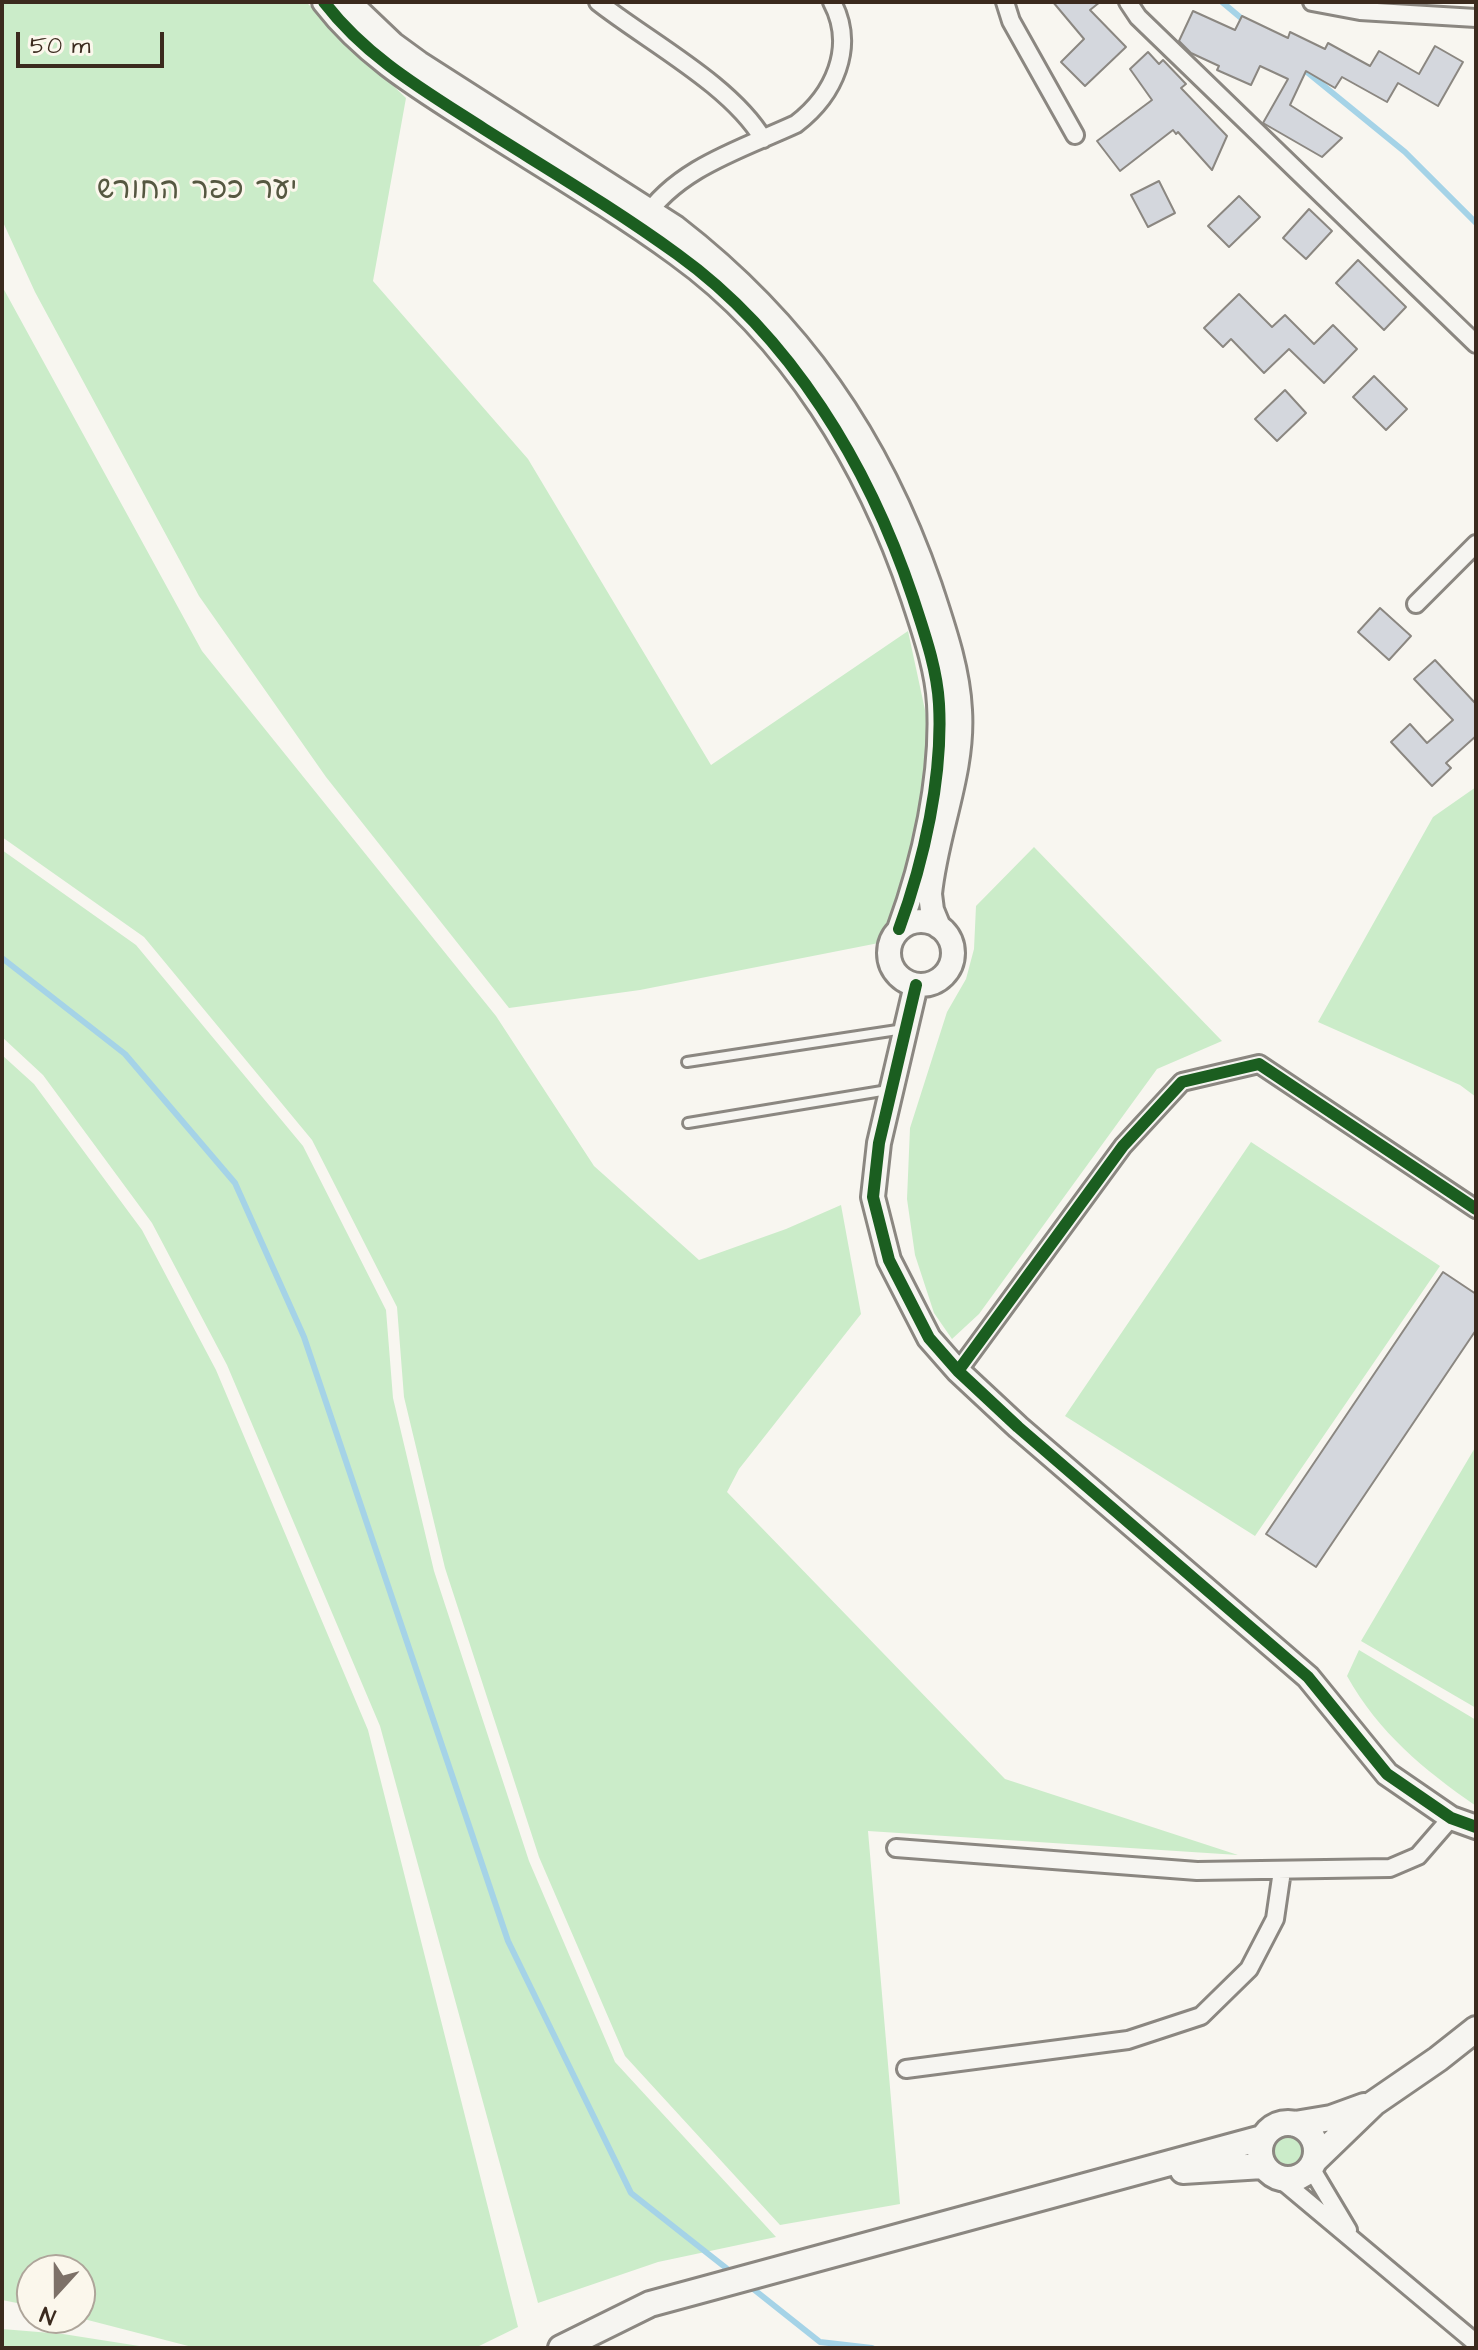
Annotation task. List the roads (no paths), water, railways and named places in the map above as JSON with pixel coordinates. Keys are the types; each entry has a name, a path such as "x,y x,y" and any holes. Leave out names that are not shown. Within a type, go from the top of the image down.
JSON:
{"main road":[{"path":"1137,2173 1271,2172 1297,2178 1374,2103 1476,2029"},
{"path":"561,2348 650,2304 1262,2138 1277,2125 1331,2118 1374,2103"},
{"path":"1295,2124 1310,2134 1315,2142 1313,2164"},
{"path":"1262,2138 1260,2157 1271,2172"}],"street":[{"path":"324,2 347,30 394,71 712,256 768,309 796,341 852,418 872,451 910,530 941,618 953,666 960,709 956,769 931,886 932,910 939,927"},
{"path":"349,2 393,44 644,219 765,334 789,362 831,422 872,496 903,567 934,672 939,702 933,796 912,891 899,929 891,940 889,962 903,980 916,985 938,980 946,973 951,963 951,945 947,934 939,927 920,921 899,929"},
{"path":"598,2 723,92 752,121 763,139"},
{"path":"644,219 665,192 685,176 796,124 811,113 835,78 843,36 839,15 832,2"},
{"path":"1005,2 1011,21 1075,135"},
{"path":"1128,2 1149,28 1476,344"},
{"path":"1312,2 1360,11 1476,18"},
{"path":"1416,604 1476,544"},
{"path":"916,985 879,1143 873,1197 889,1260 929,1338 958,1371 1018,1427 1308,1677 1387,1774 1451,1818 1476,1827"},
{"path":"958,1371 1123,1146 1182,1082 1259,1064 1476,1209"},
{"path":"896,1848 1197,1871 1390,1868 1418,1856 1451,1818"},
{"path":"906,2069 1128,2040 1201,2016 1249,1969 1275,1919 1282,1871"},
{"path":"1313,2164 1355,2241"},
{"path":"1271,2172 1476,2343"}],"lane":[{"path":"687,1062 905,1029"},
{"path":"688,1123 893,1089"}],"waterway":[{"path":"1222,2 1247,23"},
{"path":"1302,68 1405,152 1476,223"},
{"path":"2,958 125,1054 235,1183 304,1337 508,1941 631,2193 735,2275"},
{"path":"747,2284 820,2342 872,2348"}],"park label":[{"name":"יער כפר החורש","path":"197,192"}]}
